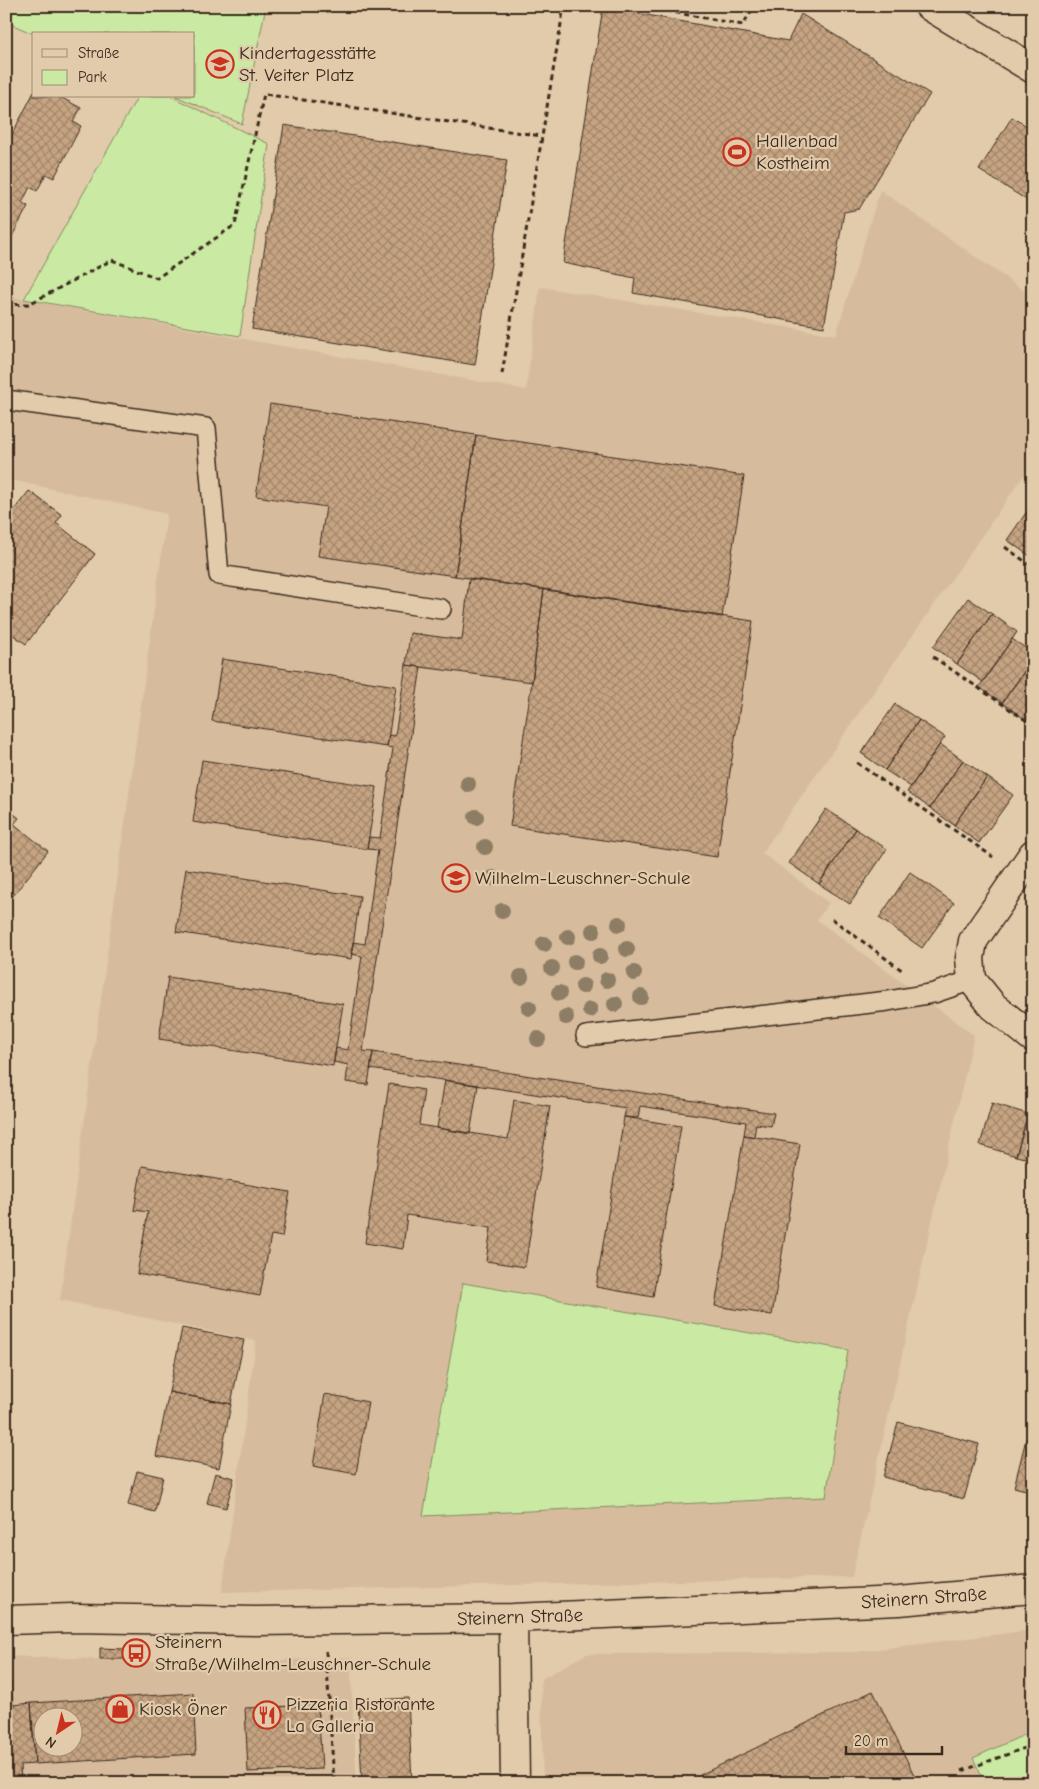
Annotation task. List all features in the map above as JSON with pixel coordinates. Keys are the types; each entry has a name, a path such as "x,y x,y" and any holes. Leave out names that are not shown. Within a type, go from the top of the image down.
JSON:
{"street":[{"path":"929,6 1033,69"},
{"path":"1026,864 973,941 970,958 972,980 993,1006 1033,1038"},
{"name":"Steinern Straße","path":"6,1620 73,1618 324,1620 513,1618 899,1600 1033,1589"},
{"path":"513,1618 515,1783"}],"lane":[{"path":"6,400 206,428 219,575 441,610"},
{"path":"586,1036 888,1001 934,993 972,980"}],"path":[{"path":"502,374 564,6"},
{"path":"640,6 743,25 754,6"},
{"path":"6,305 29,304 112,260 156,278 235,225 264,94 542,136"},
{"path":"1004,547 1033,567"},
{"path":"933,657 1033,725"},
{"path":"857,763 1026,864"},
{"path":"832,919 934,993"},
{"path":"324,1620 334,1783"},
{"path":"962,1771 1033,1745"}],"shaded area":[{"name":"Wilhelm-Leuschner-Schule","path":"880,190 1033,297 1033,462 762,853 829,903 817,920 974,1035 852,1577 222,1592 256,1341 60,1300 167,514 6,479 6,296 526,390 540,287 836,335"},
{"path":"1033,1630 1033,1783 543,1783 541,1679 586,1654 855,1652"},
{"path":"6,1656 217,1663 350,1657 357,1783 6,1783"}],"green space":[{"name":"Kindertagesstätte St. Veiter Platz","path":"6,6 266,6 242,124 180,98 195,98 195,32 32,33 6,22"},
{"path":"137,98 174,98 269,144 240,336 24,299"},
{"path":"463,1283 848,1350 826,1497 423,1516"},
{"path":"1033,1731 1033,1783 985,1783 973,1758"}],"building":[{"name":"Hallenbad Kostheim","path":"603,7 788,41 801,14 930,94 859,209 844,212 824,327 633,293 635,278 563,263"},
{"path":"32,96 32,98 62,98 81,108 73,122 81,126 54,178 46,174 37,191 30,187 22,203 28,206 6,248 6,146"},
{"path":"1012,117 1033,130 1033,204 979,170"},
{"path":"284,125 507,160 475,365 252,329"},
{"path":"270,404 476,435 455,576 318,556 326,507 256,496"},
{"path":"476,435 744,476 722,617 455,576"},
{"path":"29,491 62,515 56,523 95,554 26,644 6,630 6,520"},
{"path":"1033,503 1033,554 1031,557 1007,540"},
{"path":"469,579 544,589 532,682 406,665 410,633 462,640"},
{"path":"544,589 753,621 717,857 510,826"},
{"path":"968,598 992,614 957,664 933,647"},
{"path":"992,614 1017,632 983,682 957,664"},
{"path":"1012,639 1033,653 1033,659 1002,703 979,687"},
{"path":"222,659 396,686 387,747 212,721"},
{"path":"1033,659 1033,710 1026,720 1002,703"},
{"path":"406,665 421,667 363,1051 373,1052 368,1085 346,1082 348,1065 334,1062 336,1048 348,1050 362,956 351,954 353,942 365,944 378,850 367,849 369,837 380,838 393,748 387,747 389,735 395,736"},
{"path":"895,704 919,720 885,770 861,753"},
{"path":"919,720 945,737 911,787 885,770"},
{"path":"940,744 963,760 930,808 907,792"},
{"path":"202,760 377,787 367,849 193,822"},
{"path":"963,760 987,777 954,825 930,808"},
{"path":"987,777 1013,795 979,843 954,825"},
{"path":"6,808 19,818 14,824 48,851 6,905"},
{"path":"826,809 856,829 819,884 789,863"},
{"path":"856,829 887,849 850,904 819,884"},
{"path":"186,869 360,896 351,959 176,932"},
{"path":"910,872 954,903 922,948 879,918"},
{"path":"168,977 343,1004 333,1066 159,1039"},
{"path":"373,1052 774,1113 771,1126 756,1124 754,1137 744,1135 746,1122 640,1106 638,1118 624,1117 626,1108 370,1069"},
{"path":"445,1080 478,1085 470,1134 437,1128"},
{"path":"389,1084 424,1090 419,1125 508,1139 514,1100 550,1106 525,1267 486,1261 491,1228 407,1215 403,1249 365,1243"},
{"path":"992,1103 1028,1114 1016,1156 980,1145"},
{"path":"1028,1114 1033,1115 1033,1160 1016,1156"},
{"path":"624,1117 681,1126 653,1297 596,1287"},
{"path":"744,1135 800,1144 772,1315 715,1306"},
{"path":"142,1166 290,1192 282,1237 271,1235 260,1296 137,1274 148,1212 134,1210"},
{"path":"182,1328 244,1340 231,1404 169,1392"},
{"path":"169,1392 231,1404 219,1468 156,1456"},
{"path":"325,1394 368,1402 356,1474 313,1466"},
{"path":"898,1422 979,1444 964,1499 883,1477"},
{"path":"1030,1423 1033,1424 1033,1492 1014,1487"},
{"path":"137,1471 163,1477 155,1512 128,1505"},
{"path":"215,1473 234,1478 226,1508 207,1503"},
{"path":"100,1648 125,1649 125,1659 100,1659"},
{"path":"11,1682 13,1705 31,1703 32,1756 34,1756 35,1764 20,1765 21,1783 6,1783 6,1683"},
{"path":"873,1691 918,1783 704,1783 700,1775"},
{"path":"193,1693 196,1754 35,1764 34,1756 82,1756 82,1706 32,1706 32,1718 31,1703"},
{"path":"408,1698 412,1783 362,1783 358,1701"},
{"path":"318,1705 322,1769 248,1772 245,1708"}],"place":[{"name":"Kindertagesstätte St. Veiter Platz","path":"220,64"},
{"name":"Hallenbad Kostheim","path":"737,152"},
{"name":"Wilhelm-Leuschner-Schule","path":"456,878"},
{"name":"Steinern Straße/Wilhelm-Leuschner-Schule","path":"136,1653"},
{"name":"Kiosk Öner","path":"120,1709"},
{"name":"Pizzeria Ristorante La Galleria","path":"267,1715"}]}
